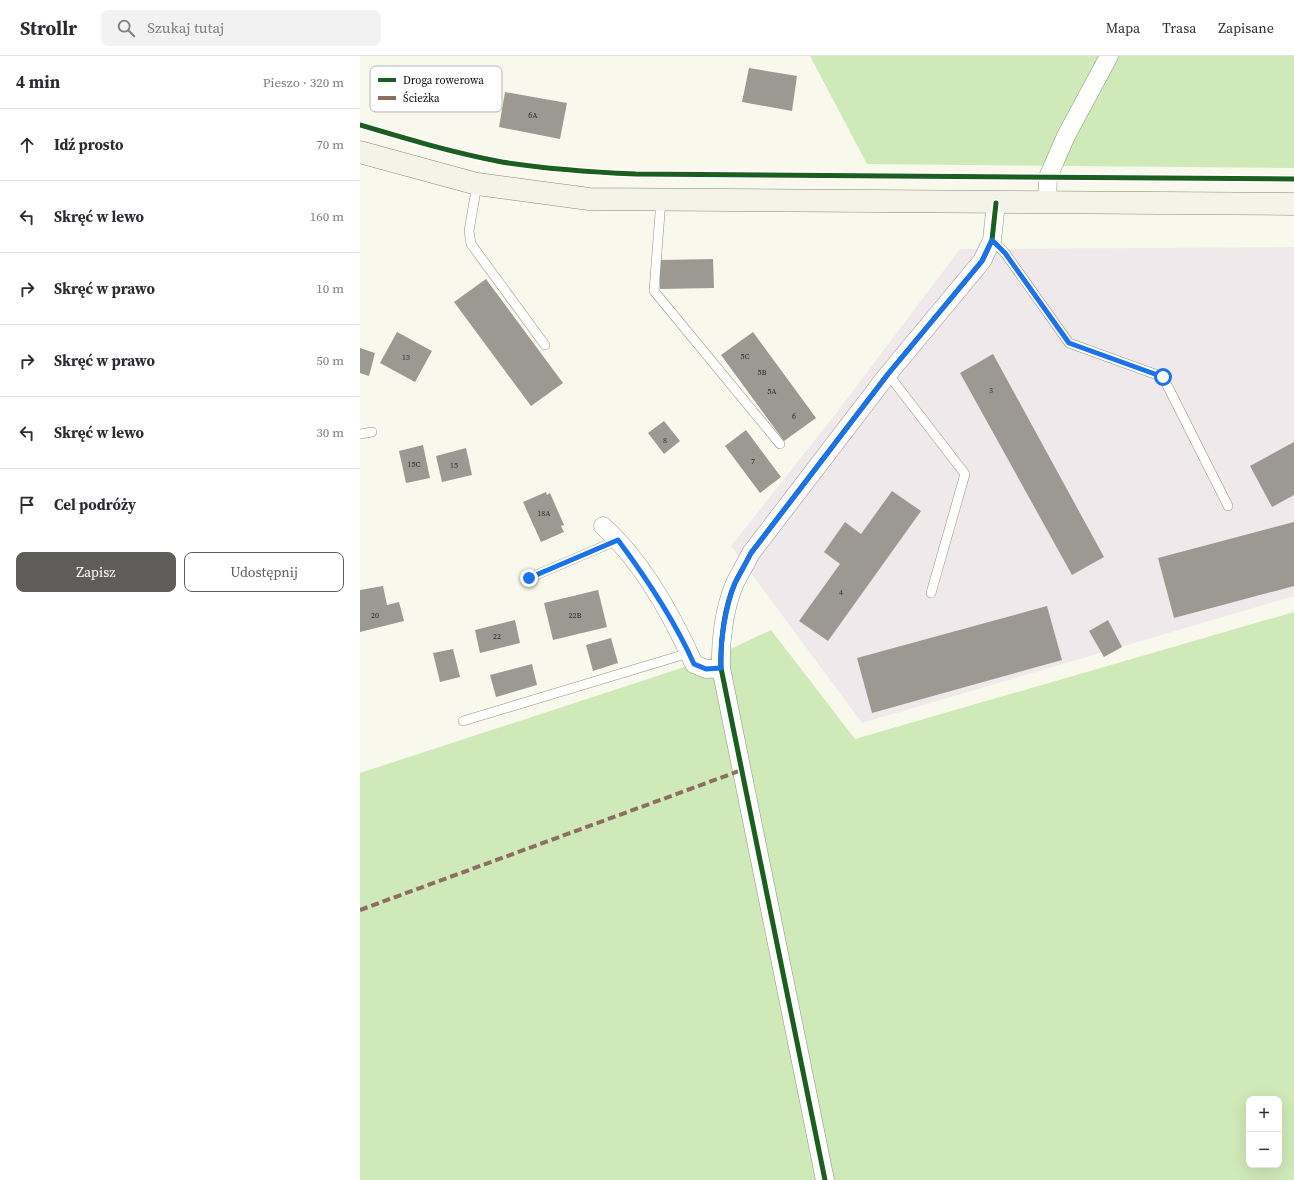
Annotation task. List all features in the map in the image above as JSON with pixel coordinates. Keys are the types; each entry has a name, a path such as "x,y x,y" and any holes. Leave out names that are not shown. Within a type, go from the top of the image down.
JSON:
{"street":[{"path":"1047,203 1048,177 1066,136 1109,56"},
{"path":"360,152 477,184 589,199 1294,204"},
{"path":"825,1180 721,668 720,651 727,614 735,584 751,553 888,374 982,261 992,240 996,203"},
{"path":"603,526 618,540 647,579 680,634 694,664 706,669 721,668"}],"lane":[{"path":"477,184 469,231 471,244 545,346"},
{"path":"660,200 654,290 780,444"},
{"path":"992,240 1005,253 1069,343 1163,377 1228,506"},
{"path":"888,374 965,474 931,593"},
{"path":"360,434 372,432"},
{"path":"529,578 618,540"},
{"path":"463,721 689,653"}],"shaded area":[{"path":"1294,247 1294,596 862,723 731,546 837,412 960,249"}],"green space":[{"path":"810,56 1294,56 1294,168 867,164"},
{"path":"1294,612 1294,1180 360,1180 360,773 709,659 771,630 855,739"}],"building":[{"path":"749,68 797,76 792,111 742,102"},
{"path":"505,92 567,103 560,139 499,127"},
{"path":"713,259 714,288 660,289 660,260"},
{"path":"486,279 563,383 531,406 454,302"},
{"path":"397,332 432,351 415,382 380,363"},
{"path":"753,332 816,418 784,441 721,355"},
{"path":"360,348 375,353 369,376 360,373"},
{"path":"993,354 1104,557 1072,575 960,373"},
{"path":"664,421 680,441 664,454 648,433"},
{"path":"746,430 781,477 760,493 725,446"},
{"path":"1294,442 1294,495 1272,507 1250,466"},
{"path":"423,445 430,478 406,483 399,451"},
{"path":"466,448 472,475 442,482 436,456"},
{"path":"892,491 921,511 828,641 799,621 840,564 824,552 845,522 861,534"},
{"path":"546,492 547,495 550,493 564,525 561,526 564,532 541,542 523,502"},
{"path":"1294,522 1294,586 1174,618 1158,558"},
{"path":"383,586 387,605 399,602 404,621 360,632 360,590"},
{"path":"598,590 607,627 553,640 544,603"},
{"path":"1047,606 1062,660 872,713 857,658"},
{"path":"515,620 520,643 480,653 475,630"},
{"path":"1108,620 1122,647 1104,657 1089,631"},
{"path":"611,638 618,663 593,671 586,645"},
{"path":"453,649 460,677 440,682 433,653"},
{"path":"532,664 537,685 496,697 490,675"}],"marked path":[{"path":"360,910 742,770"}],"cycle path":[{"path":"360,125 448,150 502,162 552,168 636,174 1294,179"},
{"path":"825,1180 721,668 721,647 725,614 735,583 751,553 888,374 982,261 992,240 996,203"}],"route":[{"path":"529,578 618,540 647,579 680,634 694,664 706,669 721,668 720,651 727,614 735,584 751,553 888,374 982,261 992,240 1005,253 1069,343 1163,377"}]}
